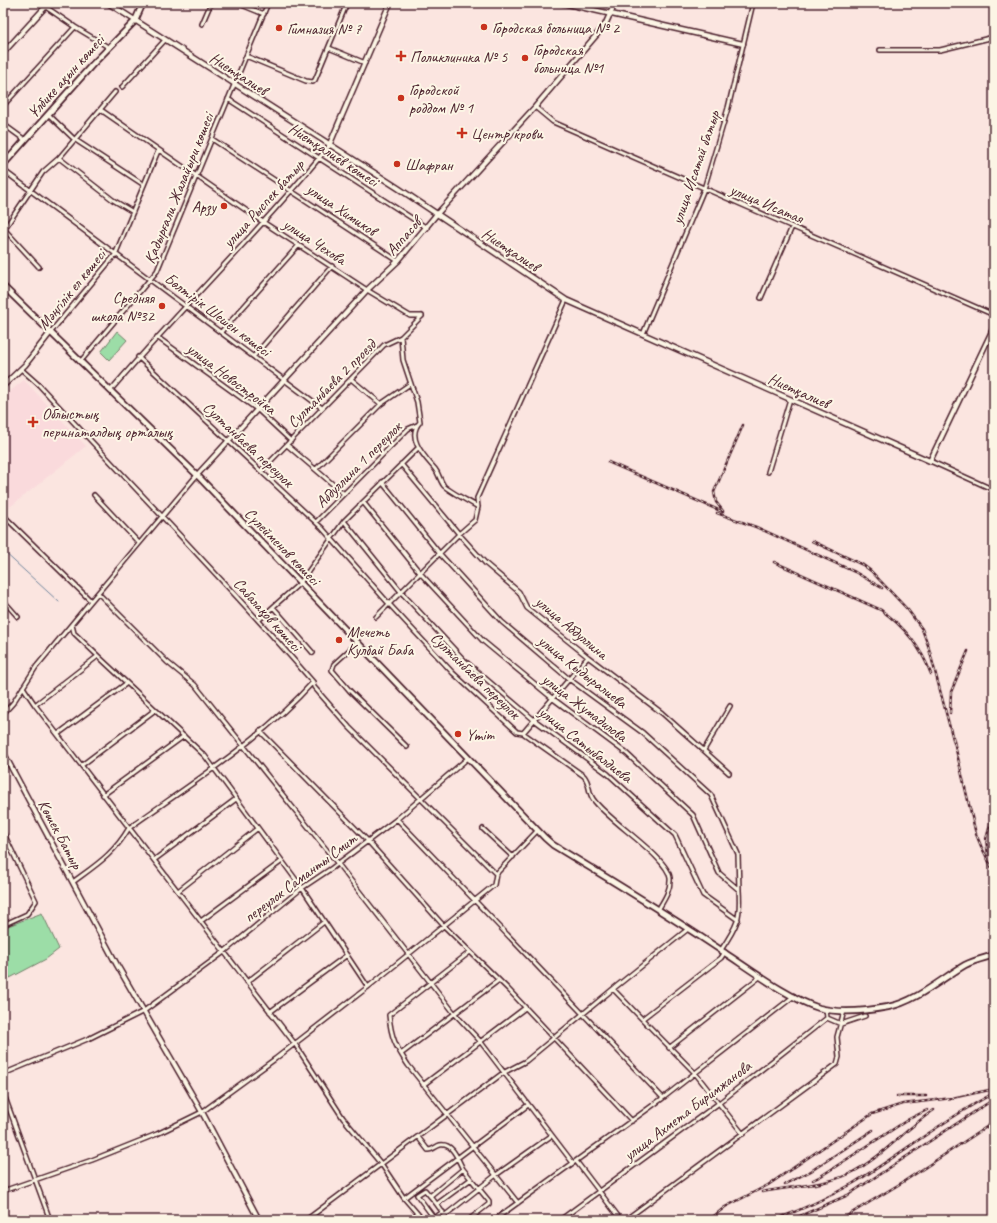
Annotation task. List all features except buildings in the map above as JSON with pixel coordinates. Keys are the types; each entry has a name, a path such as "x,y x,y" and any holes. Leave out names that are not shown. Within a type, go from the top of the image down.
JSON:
{"main road":[{"name":"Ұлбике ақын көшесі","path":"3,165 108,47 135,21 143,3"},
{"name":"Сүлейменов көшесі","path":"3,286 197,475 537,831 553,845 794,996 810,1004 826,1009 844,1011 867,1010 899,1004 920,994 967,964 994,955"}],"street":[{"path":"40,3 48,5 75,27 108,47"},
{"name":"Ниетқалиев","path":"108,3 233,85 398,188 436,215 566,300 930,461"},
{"path":"202,24 211,3"},
{"path":"236,3 264,14"},
{"name":"Қадырғали Жалайыри көшесі","path":"80,362 157,272 198,176 233,85 268,3"},
{"path":"246,56 306,81 313,82 329,48 347,3"},
{"name":"улица Рыспек батыр","path":"110,391 138,357 293,190 329,146 390,3"},
{"path":"563,3 742,44"},
{"name":"Аппасов","path":"197,475 286,380 367,290 398,261 427,228 436,215 535,107 604,27 615,3"},
{"name":"улица Исатай батыр","path":"643,334 704,189 728,108 742,44 753,3"},
{"path":"3,53 48,5"},
{"path":"3,106 75,27"},
{"path":"880,50 940,50 994,37"},
{"path":"122,86 165,40"},
{"path":"329,48 365,63"},
{"path":"39,267 4,230 43,172 59,158 115,92"},
{"name":"Ниетқалиев көшесі","path":"228,99 427,228"},
{"name":"улица Исатая","path":"535,107 553,122 792,228 994,315"},
{"name":"улица Чехова","path":"101,110 158,151 198,176 263,222 367,290 410,316"},
{"path":"48,114 74,139 144,184"},
{"path":"3,124 25,140"},
{"name":"улица Химиков","path":"212,139 293,190 398,261"},
{"name":"Мәңгілік ел көшесі","path":"3,386 21,369 115,255 158,151"},
{"path":"59,158 113,200 133,212"},
{"name":"Бөлтірік Шешен көшесі","path":"3,170 31,189 101,242 115,255 186,305 322,408"},
{"path":"761,298 792,228"},
{"path":"221,332 299,245"},
{"path":"254,356 332,266"},
{"path":"376,617 390,605 474,520 478,507 476,498 566,300"},
{"path":"410,316 411,325"},
{"name":"Султанбаева 2 проезд","path":"261,471 384,345 401,337 411,325 422,316 410,316"},
{"path":"994,327 930,461 994,490"},
{"name":"улица Новостройка","path":"157,337 258,410 291,441"},
{"path":"401,337 403,360 419,412 420,422 417,425 416,435 418,448 431,466 435,468 444,486 478,507"},
{"name":"Султанбаева переулок","path":"138,357 332,538 390,605 453,673 517,732 523,732 584,776 588,781 592,799 622,828 656,856 670,877 670,887 658,910"},
{"name":"Сабалақов көшесі","path":"21,369 39,385 259,620 313,682 314,687 349,726 496,874"},
{"path":"351,379 381,404"},
{"path":"316,469 381,404 410,384"},
{"path":"768,472 790,399"},
{"name":"Абдуллина 1 переулок","path":"316,522 343,493 408,429 417,425"},
{"path":"287,445 343,493"},
{"path":"259,620 300,583 344,521 418,448"},
{"name":"улица Абдуллина","path":"401,464 486,564 519,592 527,608 588,657 662,713 728,773"},
{"path":"3,714 23,688 36,667 72,626 139,543 197,475"},
{"name":"улица Кыдыралиева","path":"382,482 440,554 502,622 569,679 643,733 711,795 738,854 738,890"},
{"path":"94,495 139,543"},
{"name":"улица Жумадилова","path":"363,502 420,574 483,641 552,698 626,753 693,815 719,874 738,890"},
{"path":"3,515 91,601"},
{"name":"улица Сатыбалдиева","path":"344,521 402,593 464,661 533,719 608,774 675,835 703,895 738,920"},
{"path":"98,593 168,662 195,685 408,954 432,982 455,1014 480,1041 551,1136 599,1191 621,1220"},
{"path":"3,600 18,617"},
{"path":"273,607 313,652"},
{"path":"72,626 74,634 205,756 302,888 368,987"},
{"path":"357,643 334,664 332,670 350,692 407,747"},
{"path":"35,705 98,656"},
{"path":"523,732 588,657"},
{"path":"73,882 108,856 120,843 129,828 243,745 313,682"},
{"path":"58,734 127,683"},
{"path":"23,688 103,795 295,1044 343,1118 382,1164 404,1198 423,1220"},
{"path":"704,750 730,706"},
{"path":"82,765 155,710"},
{"path":"260,731 368,841 443,925 499,980 632,1121"},
{"path":"103,795 184,736"},
{"name":"Көшек Батыр","path":"3,752 97,927 202,1112 259,1220"},
{"name":"переулок Саманты Смит","path":"3,1074 90,1038 144,1011 224,952 302,888 338,864 397,819 468,758"},
{"path":"154,860 236,799"},
{"path":"397,819 663,1098"},
{"path":"178,891 258,828"},
{"path":"484,829 512,857"},
{"path":"3,1191 92,1160 156,1134 202,1112 295,1044 494,885 496,874 537,831"},
{"path":"3,832 36,901 28,914 3,925"},
{"path":"201,921 282,861"},
{"path":"642,1020 721,958 738,920 740,910 738,890"},
{"path":"247,982 324,922"},
{"path":"306,1220 447,1114 504,1073 526,1061 554,1039 583,1013 688,929"},
{"path":"470,952 389,1015 390,1033 394,1044 423,1085 473,1145 518,1203"},
{"path":"270,1012 347,955"},
{"path":"669,1048 761,976"},
{"path":"401,1054 499,980"},
{"path":"613,989 695,1073 743,1134"},
{"path":"494,1220 663,1098 794,996"},
{"path":"423,1085 525,1008"},
{"path":"826,1009 827,1018 840,1024 865,1016"},
{"path":"625,1220 836,1064 840,1057 837,1037 844,1011"},
{"name":"улица Ахмета Биримжанова","path":"560,1220 719,1103 827,1018"},
{"path":"3,1092 34,1180 50,1220"},
{"path":"404,1198 528,1105"},
{"path":"438,1220 496,1175 551,1136"},
{"path":"418,1137 428,1150 443,1145 449,1146 471,1179 488,1199 489,1204 471,1219"},
{"path":"430,1196 464,1169"},
{"path":"437,1204 471,1179"},
{"path":"421,1185 437,1204 446,1220"},
{"path":"425,1190 417,1197 431,1216 434,1218 444,1214"}],"shaded area":[{"name":"Облыстық перинаталдық орталық","path":"24,380 86,446 10,507 3,500 3,397"}],"green space":[{"path":"117,331 127,340 109,360 101,352"},
{"path":"42,913 59,949 46,959 10,978 3,964 3,928"}],"waterway":[{"path":"3,551 59,602"}],"railway":[{"path":"723,511 716,502 714,492 743,425"},
{"path":"608,462 723,512"},
{"path":"717,513 756,527 855,572 882,588"},
{"path":"812,541 863,565 871,571 908,610 922,629 928,645 954,743"},
{"path":"774,562 881,610 898,623 911,638 917,646 931,674"},
{"path":"950,713 951,692 968,651"},
{"path":"953,737 976,834 994,872"},
{"path":"988,855 986,839 994,811"},
{"path":"709,1220 725,1207 768,1185 872,1114 903,1104 952,1098 994,1089"},
{"path":"774,1220 814,1204 852,1184 957,1114 994,1093"},
{"path":"897,1096 926,1096"},
{"path":"791,1220 848,1195 994,1099"},
{"path":"813,1180 909,1119 927,1110"},
{"path":"762,1192 830,1181 851,1173 884,1151 934,1110"},
{"path":"840,1220 903,1182 994,1122"},
{"path":"785,1184 811,1171 873,1130"}],"place":[{"name":"Городская больница № 2","path":"484,27"},
{"name":"Гимназия № 7","path":"279,28"},
{"name":"Поликлиника № 5","path":"401,56"},
{"name":"Городская больница №1","path":"525,58"},
{"name":"Городской роддом № 1","path":"401,98"},
{"name":"Центр крови","path":"462,133"},
{"name":"Шафран","path":"397,164"},
{"name":"Арзу","path":"224,206"},
{"name":"Средняя школа №32","path":"162,306"},
{"name":"Облыстық перинаталдық орталық","path":"33,422"},
{"name":"Мечеть Кулбай Баба","path":"339,640"},
{"name":"Ymiт","path":"458,734"}]}
